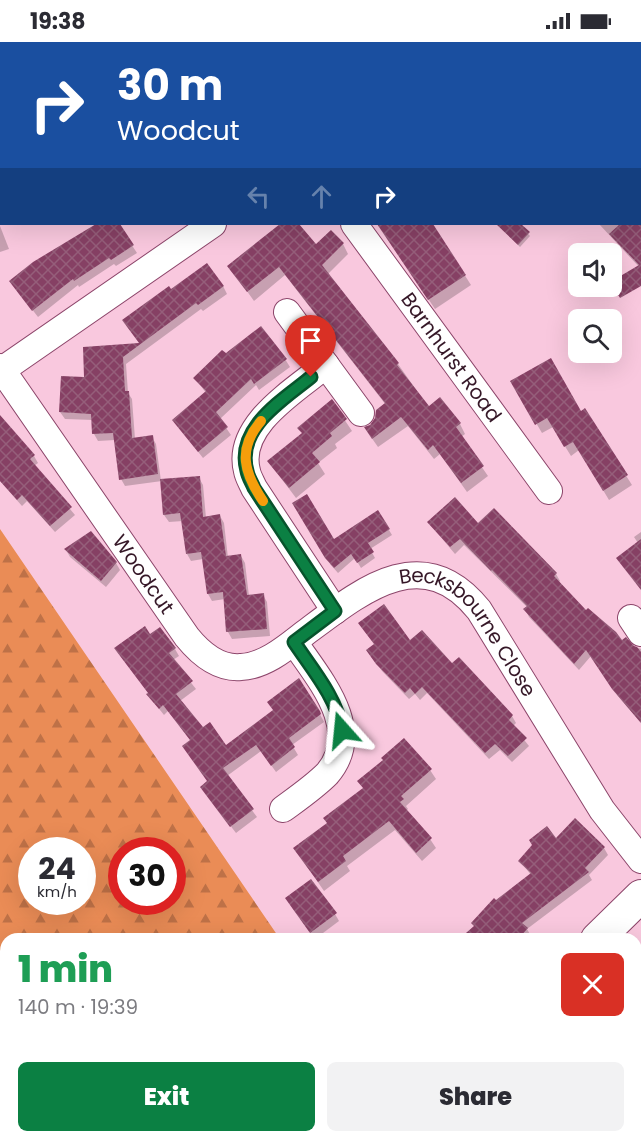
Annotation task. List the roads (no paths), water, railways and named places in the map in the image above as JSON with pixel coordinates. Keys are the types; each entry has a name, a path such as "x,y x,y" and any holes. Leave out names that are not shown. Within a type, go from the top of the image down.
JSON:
{"street":[{"name":"Barnhurst Road","path":"355,225 549,491"},
{"path":"1,369 197,228"},
{"path":"287,312 361,413"},
{"path":"326,365 266,415 249,439 245,456 247,471 254,488 335,611"},
{"name":"Woodcut","path":"1,369 174,620 196,648 224,665 241,667 260,662 294,642 335,611"},
{"name":"Becksbourne Close","path":"335,611 382,582 406,575 433,578 465,594 479,610 602,810 641,860"},
{"path":"283,809 328,773 340,751 342,738 340,718 335,706 294,642"},
{"path":"603,933 641,896"}]}
